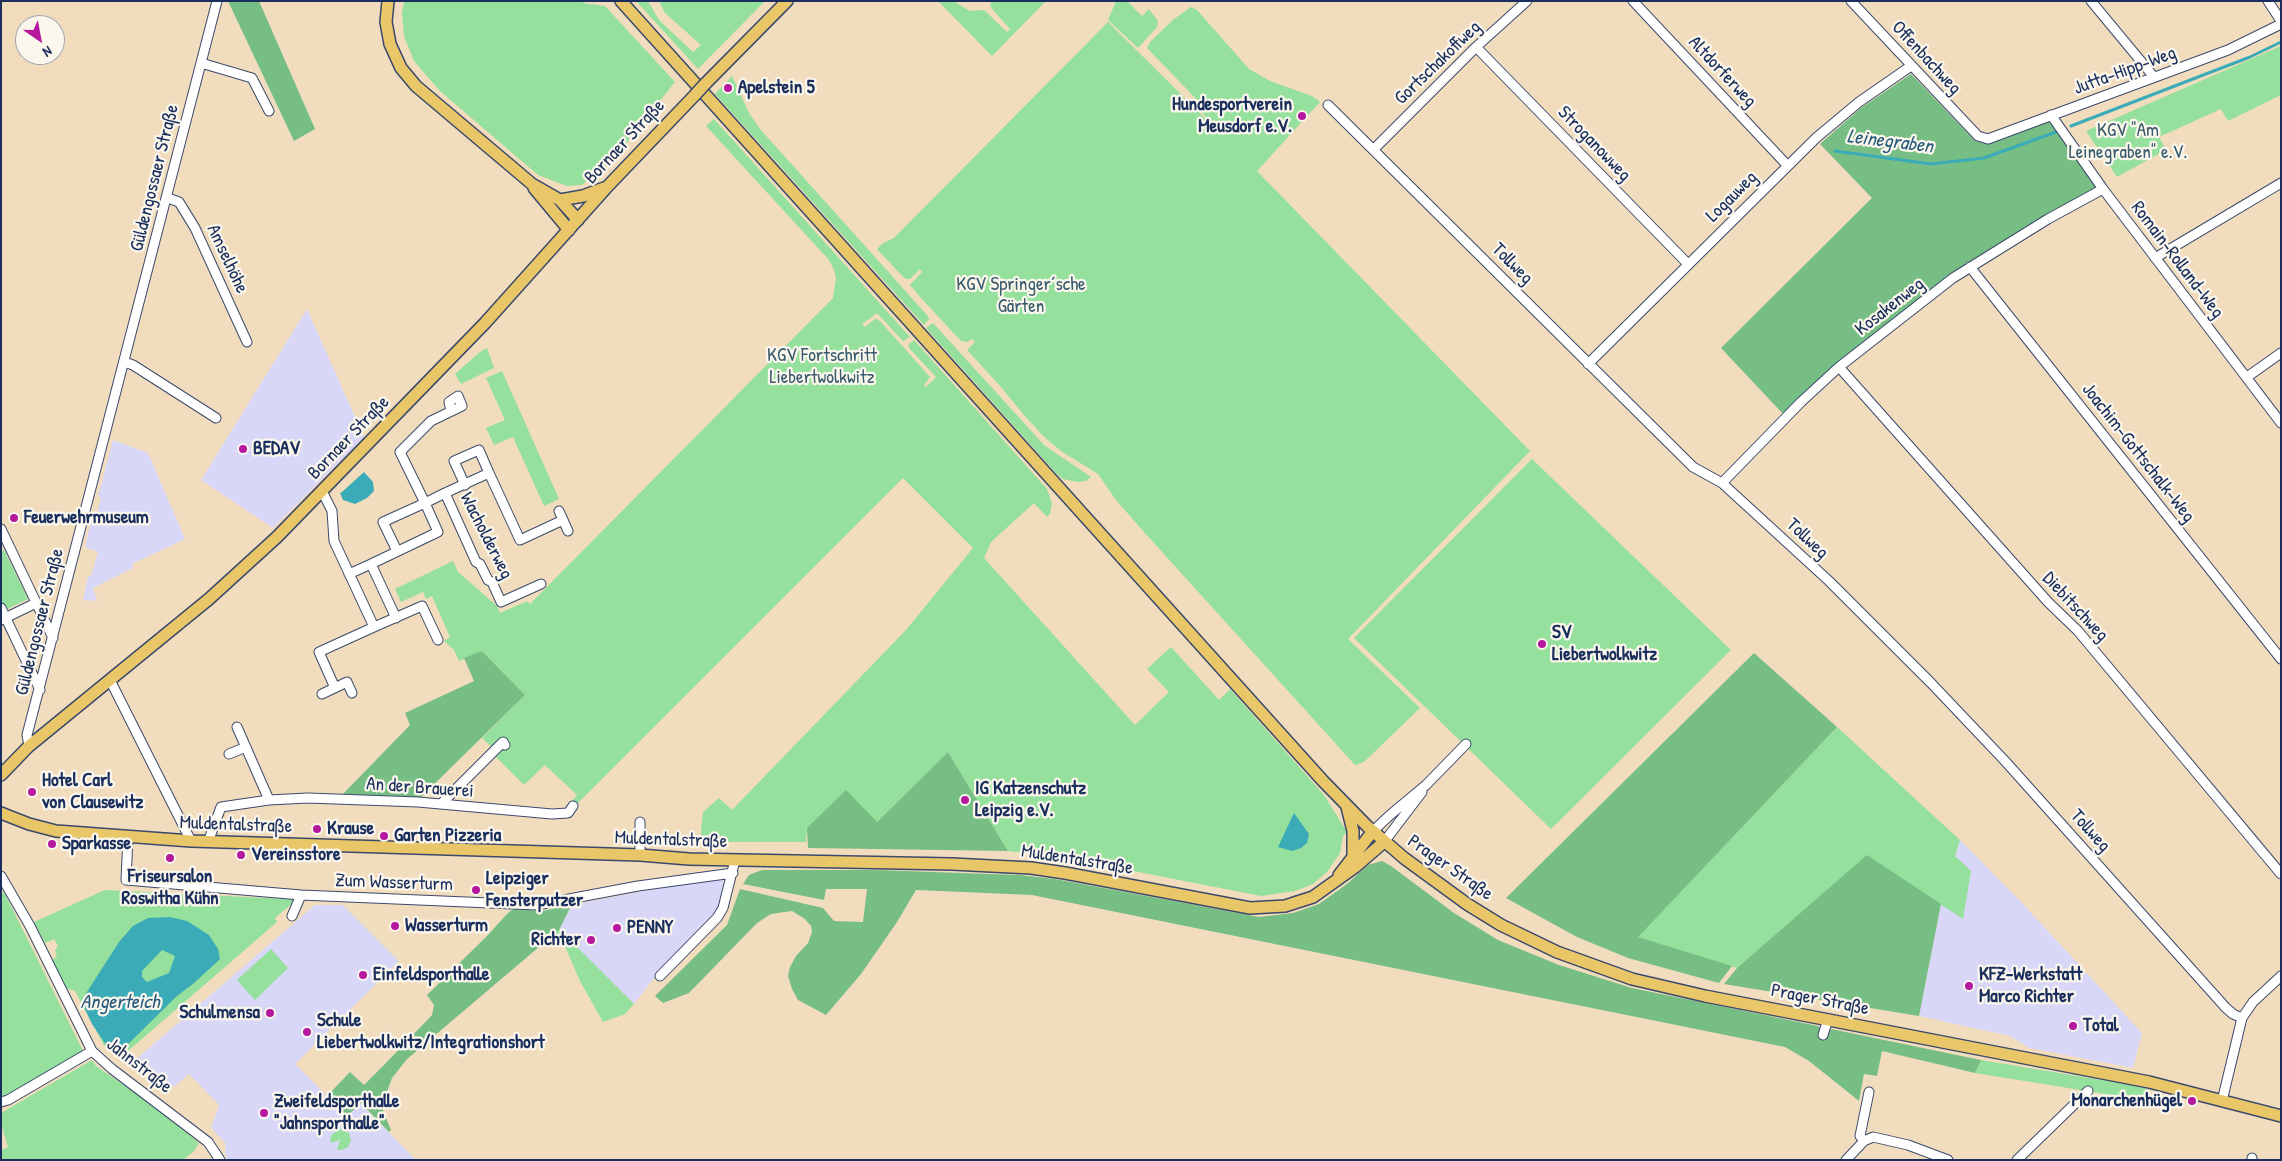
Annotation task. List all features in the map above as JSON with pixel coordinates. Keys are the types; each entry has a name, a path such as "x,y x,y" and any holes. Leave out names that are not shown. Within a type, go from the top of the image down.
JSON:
{"main road":[{"path":"388,1 386,22 390,44 402,68 416,86 532,184 560,200 578,220"},
{"name":"Prager Straße","path":"621,1 1346,805 1384,842 1416,868 1467,904 1501,925 1572,958 1632,979 1668,988 2149,1082 2281,1116"},
{"name":"Bornaer Straße","path":"1,775 30,746 216,592 277,537 480,328 606,188 787,1"},
{"path":"532,184 569,230"},
{"path":"560,200 583,196 606,188"},
{"path":"1346,805 1353,831 1353,854"},
{"name":"Muldentalstraße","path":"1,813 29,824 56,831 208,842 735,860 952,864 1031,868 1250,908 1271,908 1298,903 1313,897 1384,842"},
{"name":"Muldentalstraße","path":"1333,883 1353,854 1373,831"}],"street":[{"name":"Güldengossaer Straße","path":"30,746 27,735 168,198 217,1"},
{"name":"Gortschakoffweg","path":"1374,149 1476,47 1527,1"},
{"name":"Altdorferweg","path":"1633,1 1788,165"},
{"name":"Offenbachweg","path":"1851,1 1978,136"},
{"path":"2091,1 2154,77"},
{"path":"2268,1 2281,23"},
{"name":"Jutta-Hipp-Weg","path":"1978,136 1988,139 2228,50 2281,23"},
{"name":"Stroganowweg","path":"1476,47 1688,264"},
{"path":"201,63 252,78 269,111"},
{"name":"Logauweg","path":"1588,364 1788,165 1859,102 1911,66"},
{"name":"Tollweg","path":"1328,105 1693,467 1722,483 1828,581 1931,683 2025,783 2226,1008 2232,1014 2242,1018"},
{"name":"Romain-Rolland-Weg","path":"2051,115 2103,189 2281,423"},
{"path":"2155,258 2281,183"},
{"name":"Kosakenweg","path":"1722,483 1801,402 1839,367 1970,266 2048,219 2103,189"},
{"name":"Amselhöhe","path":"168,198 179,202 195,228 247,342"},
{"name":"Joachim-Gottschalk-Weg","path":"1970,266 2281,659"},
{"path":"2247,377 2281,353"},
{"path":"124,362 133,365 216,418"},
{"name":"Diebitschweg","path":"1839,367 2048,602 2078,631 2281,874"},
{"path":"349,574 438,532 400,452 430,421 451,411"},
{"path":"465,484 454,461 478,450 520,540 561,516 568,531"},
{"path":"445,493 489,473"},
{"path":"322,491 332,511 334,542 374,627"},
{"name":"Wacholderweg","path":"397,552 383,522 445,493 476,562 480,564 488,580 492,582 501,602 541,584"},
{"path":"1,529 53,638"},
{"path":"371,564 396,618"},
{"path":"4,619 36,603"},
{"path":"335,688 319,652 422,606 438,640"},
{"path":"1,608 4,619 40,690"},
{"path":"110,680 191,841"},
{"path":"322,694 347,682 352,694"},
{"path":"237,728 269,800"},
{"path":"442,804 503,742 505,745"},
{"name":"Muldentalstraße","path":"1373,831 1426,785 1466,744"},
{"path":"229,754 246,747"},
{"name":"Muldentalstraße","path":"1384,842 1426,785"},
{"name":"An der Brauerei","path":"208,842 221,807 269,800 308,798 442,804 531,813 570,809"},
{"path":"640,822 640,856"},
{"name":"Zum Wasserturm","path":"128,837 126,880 301,895 537,905 638,886 733,873"},
{"path":"660,976 717,918 723,908 735,860"},
{"name":"Jahnstraße","path":"1,876 30,926 92,1051 112,1069 208,1142 220,1160"},
{"path":"292,916 301,895"},
{"path":"2222,1101 2242,1018 2253,1002 2281,976"},
{"path":"1823,1035 1828,1019"},
{"path":"1,1102 8,1100 92,1051"},
{"path":"2017,1160 2088,1091"},
{"path":"1864,1141 1860,1136 1869,1092"},
{"path":"1846,1160 1870,1137 1908,1145 1948,1160"}],"shaded area":[{"path":"307,309 364,437 273,528 201,480"},
{"path":"113,440 148,453 185,539 132,564 133,568 93,588 97,601 83,600 88,576 91,576 98,552 85,547 91,521 95,522 101,498 98,496"},
{"path":"1960,840 2023,904 2142,1033 2133,1068 2029,1048 2010,1036 1919,1016 1941,904 1963,918 1955,856"},
{"path":"700,880 723,880 723,892 718,909 658,973 634,1004 559,930 572,905"},
{"path":"315,905 343,905 399,961 295,1064 347,1116 360,1103 416,1160 227,1160 225,1153 226,1144 211,1128 219,1105 189,1074 174,1087 134,1061"}],"green space":[{"path":"228,1 259,1 315,129 294,141"},
{"path":"404,1 582,1 583,3 605,6 675,82 612,161 582,185 567,186 538,175 440,91 414,61 404,36 402,14"},
{"path":"636,1 648,1 659,20 693,52 701,45 665,13 659,1 765,1 698,69"},
{"path":"938,1 953,1 970,11 984,10 1007,32 1010,29 993,10 990,5 992,1 1046,1 992,56"},
{"path":"1116,1 1127,1 1142,16 1149,9 1158,21 1157,27 1138,48 1108,20"},
{"name":"KGV Springer´sche Gärten","path":"1191,7 1197,10 1249,69 1270,81 1312,96 1320,102 1257,171 1530,451 1348,639 1420,708 1364,762 1355,765 1144,532 1116,500 1098,474 1061,451 1043,436 967,350 975,342 972,339 967,342 961,341 921,298 910,285 922,272 920,269 910,279 905,279 877,249 883,243 894,238 1108,22 1212,125 1202,112 1205,108 1147,48 1150,42 1174,19"},
{"name":"KGV \"Am Leinegraben\" e.V.","path":"2281,46 2281,95 2228,121 2221,109 2159,137 2166,150 2117,177 2086,131"},
{"path":"1911,74 1975,141 1985,143 2050,120 2097,188 1967,265 1785,416 1721,348 1872,198 1820,144 1861,108"},
{"path":"732,76 749,113 760,129 927,315 929,319 924,325 715,94"},
{"name":"KGV Fortschritt Liebertwolkwitz","path":"714,119 910,337 903,341 877,313 862,324 865,327 875,319 879,320 930,377 924,385 926,387 936,377 910,349 908,345 914,340 1047,489 1052,503 1050,514 1047,517 1034,503 991,542 984,558 1135,725 1169,692 1147,669 1171,647 1219,700 1230,689 1324,795 1347,832 1343,836 1340,853 1327,872 1313,884 1295,891 1261,896 1062,857 1008,851 948,752 877,822 807,828 806,842 700,842 703,812 719,798 732,810 906,630 973,548 903,478 574,807 570,803 577,795 545,765 524,785 494,755 497,752 482,738 525,695 482,651 459,661 454,650 444,641 450,637 432,596 426,599 423,592 401,602 395,589 453,561 458,572 497,606 500,613 527,601 530,604 833,298 836,278 829,260 706,126"},
{"path":"933,323 1044,445 1091,477 1086,481 1077,482 1063,479 1055,472 926,328"},
{"path":"487,348 494,368 461,384 455,374"},
{"path":"502,371 559,499 544,506 513,437 494,445 486,428 505,420 486,378"},
{"name":"SV Liebertwolkwitz","path":"1532,459 1731,650 1551,829 1354,638"},
{"path":"4,550 28,599 5,610 1,602 1,552"},
{"path":"482,651 525,695 420,798 343,794 410,725 405,713 474,681 464,658"},
{"path":"1754,653 1837,727 1638,937 1732,966 1719,983 1628,958 1577,937 1506,898"},
{"path":"1837,727 1960,840 1955,856 1971,871 1963,919 1867,856 1737,968 1637,937"},
{"path":"948,752 1008,851 808,848 807,828 846,790 877,822"},
{"path":"1867,855 1941,904 1919,1016 1724,984 1737,968"},
{"path":"1382,861 1454,913 1498,940 1559,965 1632,988 1818,1026 1827,1036 1831,1029 1981,1060 1975,1073 1882,1051 1877,1076 1864,1074 1859,1101 1809,1061 1785,1047 1032,895 916,890 897,922 861,974 826,1015 798,1000 792,989 788,976 790,967 796,956 808,943 812,932 811,926 805,919 792,911 771,914 757,923 689,993 663,1003 655,996 727,925 740,889 823,908 834,921 863,922 867,889 826,889 824,900 743,884 749,875 762,870 875,870 1019,875 1055,879 1259,917 1293,913 1319,904 1347,884 1368,865"},
{"path":"105,890 285,899 289,896 295,901 275,918 277,922 128,1051 116,1054 106,1049 75,991 66,988 52,961 57,955 55,951 58,946 54,939 45,943 34,922"},
{"path":"4,892 84,1053 3,1098 1,1097 1,895"},
{"path":"572,904 559,930 407,1059 392,1078 385,1097 383,1111 391,1130 389,1132 361,1103 347,1116 327,1096 350,1072 364,1085 385,1064 432,1015 434,1005 427,995 513,909 543,911"},
{"path":"559,929 634,1004 625,1014 603,1022 580,981 564,944 559,937 552,936"},
{"path":"271,949 288,968 255,1000 237,980"},
{"path":"92,1060 96,1066 147,1101 199,1143 194,1151 183,1160 1,1160 1,1150 8,1147 1,1124 1,1113"},
{"path":"1981,1060 2143,1087 2149,1090 2149,1101 1975,1073"},
{"path":"340,1129 349,1133 351,1140 348,1147 337,1150 340,1140 331,1143 330,1140 332,1134"}],"water":[{"path":"364,472 373,482 374,491 367,498 355,504 343,500 340,493"},
{"path":"1294,813 1309,834 1307,843 1301,848 1292,851 1278,847"},
{"name":"Angerteich","path":"170,917 187,921 209,935 218,949 220,959 177,996 122,1050 111,1048 106,1045 92,1024 83,1005 85,995 119,942 133,926 148,918","holes":["162,950 175,956 169,973 147,982 142,977 142,971"]}],"waterway":[{"name":"Leinegraben","path":"2071,126 2250,57 2281,42"},
{"name":"Leinegraben","path":"1835,151 1931,164 1984,158 2056,132"}],"place":[{"name":"Apelstein 5","path":"728,88"},
{"name":"Hundesportverein Meusdorf e.V.","path":"1302,116"},
{"name":"BEDAV","path":"243,449"},
{"name":"Feuerwehrmuseum","path":"14,518"},
{"name":"SV Liebertwolkwitz","path":"1542,644"},
{"name":"Hotel Carl von Clausewitz","path":"32,792"},
{"name":"IG Katzenschutz Leipzig e.V.","path":"965,800"},
{"name":"Krause","path":"317,829"},
{"name":"Garten Pizzeria","path":"384,836"},
{"name":"Sparkasse","path":"52,844"},
{"name":"Vereinsstore","path":"241,855"},
{"name":"Friseursalon Roswitha Kühn","path":"170,858"},
{"name":"Leipziger Fensterputzer","path":"476,890"},
{"name":"Wasserturm","path":"395,926"},
{"name":"PENNY","path":"617,928"},
{"name":"Richter","path":"591,940"},
{"name":"Einfeldsporthalle","path":"363,975"},
{"name":"KFZ-Werkstatt Marco Richter","path":"1969,986"},
{"name":"Schulmensa","path":"270,1013"},
{"name":"Total","path":"2073,1026"},
{"name":"Schule Liebertwolkwitz/Integrationshort","path":"307,1032"},
{"name":"Monarchenhügel","path":"2192,1101"},
{"name":"Zweifeldsporthalle \"Jahnsporthalle\"","path":"264,1113"}]}
